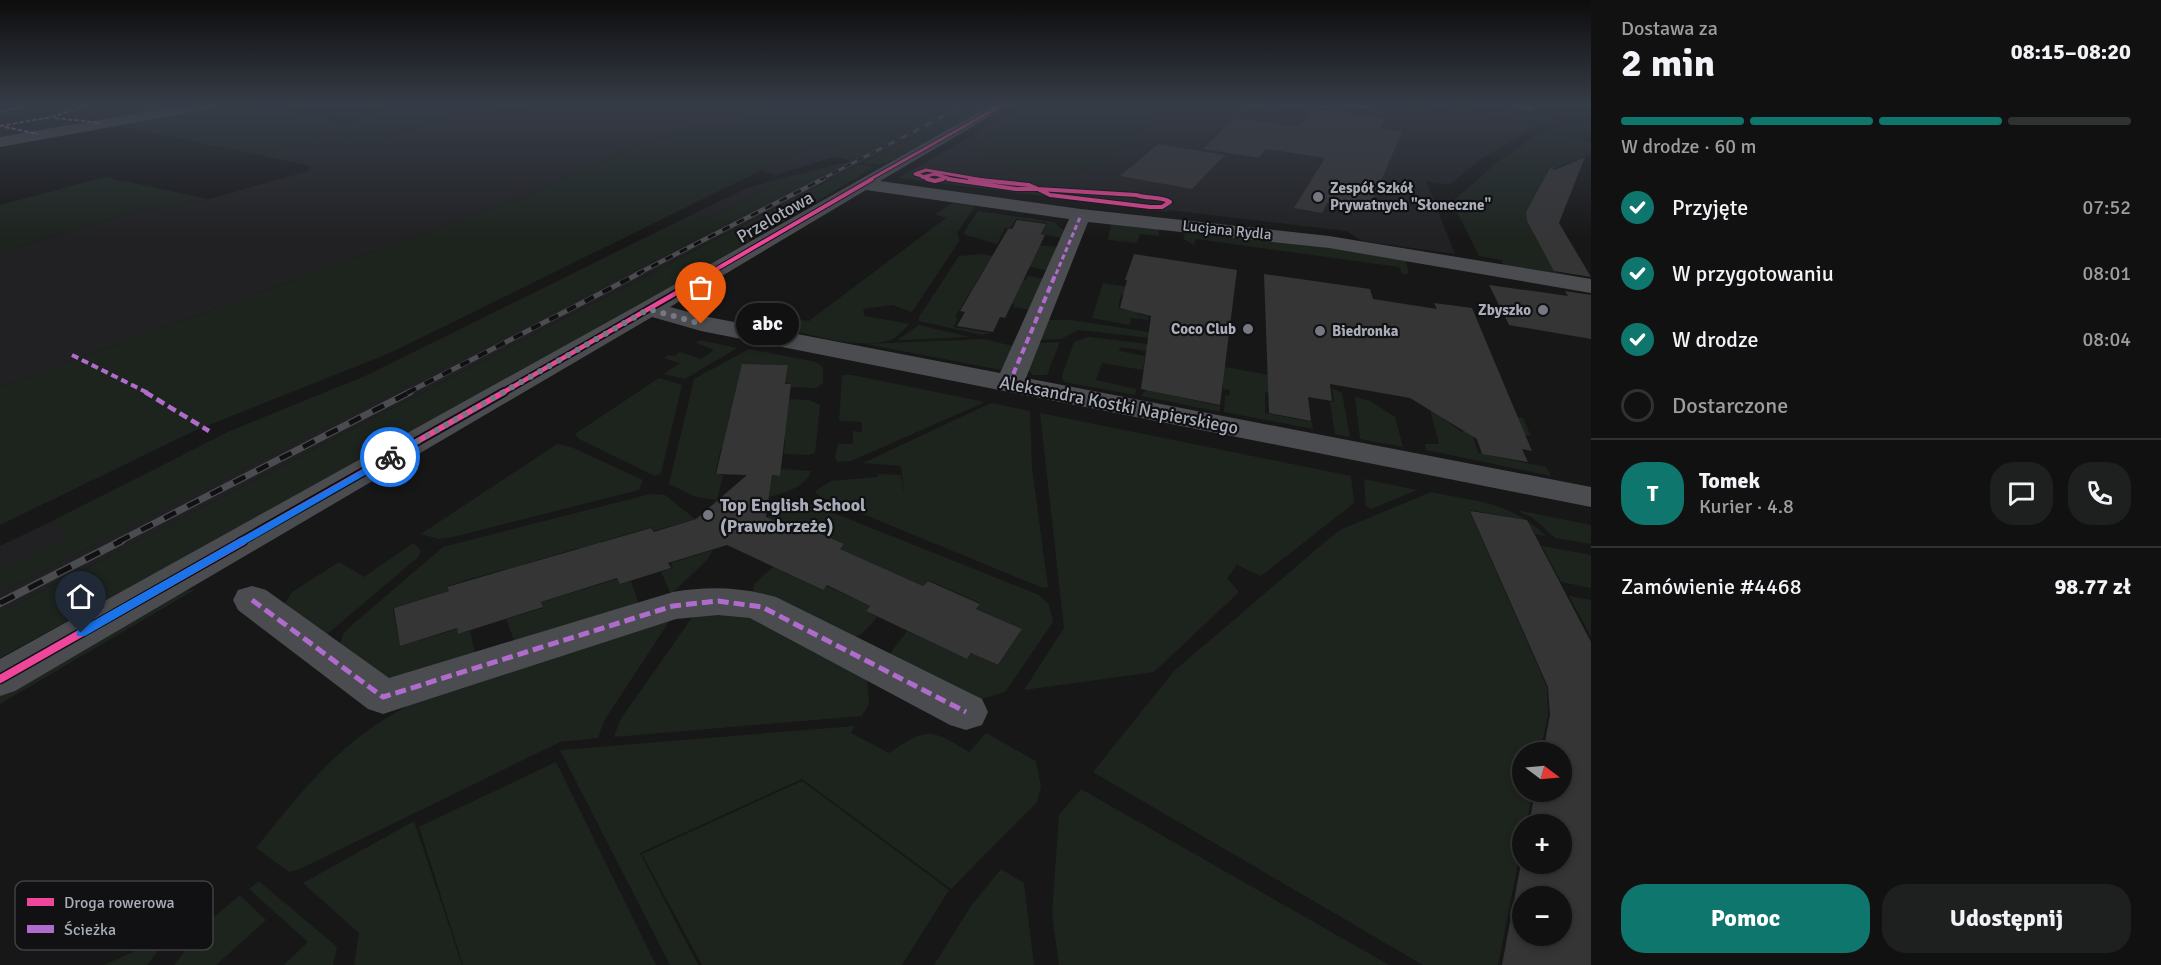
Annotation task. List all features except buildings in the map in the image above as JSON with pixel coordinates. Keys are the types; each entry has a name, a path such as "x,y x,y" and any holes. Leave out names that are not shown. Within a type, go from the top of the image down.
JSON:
{"street":[{"name":"Przelotowa","path":"0,679 649,309 924,149"},
{"name":"Lucjana Rydla","path":"862,184 1081,215 1329,242 1591,286"},
{"path":"1009,384 1081,215"},
{"name":"Aleksandra Kostki Napierskiego","path":"649,309 701,324 1591,497"},
{"path":"252,600 382,697 674,606 714,600 748,602 762,607 966,712"}],"shaded area":[{"path":"230,149 280,149 259,155"},
{"path":"280,149 628,149 523,197 0,387 0,252 137,211 209,199 309,171 311,166 259,155"},
{"path":"628,149 805,149 390,353 194,431 0,525 0,387 523,197"},
{"path":"804,149 845,149 836,156 776,175 760,170"},
{"path":"845,149 873,149 850,161 836,156"},
{"path":"872,149 888,149 0,613 0,593"},
{"path":"889,149 913,149 889,162 878,165 863,163"},
{"path":"949,149 1498,149 1481,159 1449,185 1426,181 1455,254 1363,241 1346,231 898,178"},
{"path":"1120,149 1100,165 1088,169 1053,172 1014,169 997,165 973,150"},
{"path":"1516,149 1591,149 1591,154 1546,172 1549,173 1526,212 1527,221 1555,272 1591,280 1503,265 1502,260 1479,256 1452,202 1496,163"},
{"path":"848,162 0,593 0,570 69,536 52,521 230,431 365,376 691,215 708,219 771,187 763,183"},
{"path":"860,164 875,167 645,303 118,597 102,602 0,658 0,613"},
{"path":"919,167 1180,198 1168,212 898,178"},
{"path":"105,177 209,199 137,211 0,252 0,205"},
{"path":"763,183 771,187 708,219 691,215 745,189"},
{"path":"953,203 975,206 957,233 960,240 912,312 892,305 863,309 865,316 910,324 894,338 875,343 848,342 782,328 792,318 809,321 946,218 935,214"},
{"path":"978,211 1054,222 1068,234 1066,239 1042,234 1047,223 1016,219 1010,229 1005,228 997,244 965,235 964,232"},
{"path":"1111,224 1159,229 1159,236 1140,234 1137,243 1108,240"},
{"path":"1186,231 1317,246 1406,261 1409,274 1402,274 1399,267 1196,239 1194,245 1183,239"},
{"path":"1037,245 1059,247 1048,271 1027,266"},
{"path":"983,254 992,256 955,317 958,318 953,327 991,333 982,335 919,321 919,317 959,256"},
{"path":"1027,276 1045,279 1030,310 1013,307 1014,304 1008,302 1021,279 1026,280"},
{"path":"1103,283 1149,290 1152,299 1121,295 1118,308 1149,316 1148,320 1131,318 1130,325 1092,318"},
{"path":"1048,320 1071,320 1162,334 1151,338 1079,330 1061,339 1040,340"},
{"path":"919,325 970,337 897,340"},
{"path":"1089,337 1157,345 1192,361 1292,379 1294,396 1265,392 1265,413 1312,422 1313,429 1224,412 1225,395 1229,396 1230,390 1223,389 1223,378 1178,375 1175,396 1220,406 1220,412 1141,396 1148,387 1147,351 1120,347 1119,351 1145,356 1143,370 1102,363 1096,380 1136,389 1135,395 1064,382 1062,376 1074,342"},
{"path":"983,339 1013,346 1001,370 866,344"},
{"path":"700,340 737,348 685,379 663,374 680,363 664,358 669,355 674,356 680,352 701,359 714,350 696,343"},
{"path":"1060,342 1047,375 1033,375 1028,370 1038,343"},
{"path":"749,349 816,362 823,367 823,383 816,388 791,387 791,384 786,383 788,365 748,364 744,382 738,382 733,403 737,412 730,412 725,437 730,447 721,448 715,474 723,475 717,500 696,497 669,484 694,379"},
{"path":"842,375 852,375 985,402 851,461 838,462 835,458 838,444 853,444 853,431 862,432 862,422 839,421"},
{"path":"659,378 682,385 661,473 655,476 579,439 575,434"},
{"path":"1332,388 1342,393 1350,437 1335,434 1330,402 1334,402"},
{"path":"1355,397 1370,401 1395,417 1403,447 1360,439"},
{"path":"790,399 809,400 820,405 815,453 809,455 784,454 785,437 778,437"},
{"path":"991,403 1030,411 1032,468 1048,587 1043,588 819,496 815,491 831,481 877,477 878,474 901,475 905,500 901,466 863,463"},
{"path":"1429,405 1450,406 1523,418 1531,436 1472,427 1438,415 1462,432 1471,430 1478,453 1546,467 1551,476 1426,450 1425,444 1439,444"},
{"path":"1040,413 1351,476 1354,503 1261,576 1237,565 1227,578 1239,592 1154,672 1024,690 1064,628"},
{"path":"557,444 571,447 643,480 639,490 453,537 438,539 421,534"},
{"path":"781,469 811,471 799,485 769,497 772,476 780,476"},
{"path":"1364,479 1417,490 1371,509 1366,506"},
{"path":"1431,492 1506,509 1525,520 1469,510 1547,687 1548,714 1542,742 1512,742 1512,802 1531,802 1528,814 1512,814 1512,874 1516,874 1498,965 1423,965 1093,772 1174,671 1340,530"},
{"path":"650,494 665,495 695,519 654,531 652,527 600,542 601,546 581,552 578,548 525,564 526,568 507,574 505,569 447,586 448,591 393,608 400,646 457,629 458,634 470,631 475,653 396,679 383,676 339,649 343,634 351,626 443,547"},
{"path":"796,502 806,502 1039,595 1049,605 1053,622 1005,692 978,700 889,655 907,631 967,659 972,653 998,666 1022,629 977,609 980,603 928,580 923,586 840,549 844,544 801,525 795,530 767,517"},
{"path":"1516,510 1591,525 1591,544 1555,538 1533,518"},
{"path":"52,521 70,536 0,570 0,546"},
{"path":"1528,522 1532,524 1546,536 1535,534"},
{"path":"413,543 421,550 418,557 324,637 282,608 292,592 339,562 364,577"},
{"path":"1542,546 1591,555 1591,588 1561,582"},
{"path":"713,550 707,560 671,594 661,572 673,568 671,563"},
{"path":"773,567 822,590 827,586 870,606 866,611 877,617 857,636 840,635 753,591 754,584"},
{"path":"617,579 620,584 631,581 638,601 635,605 515,643 506,619 543,608 542,602"},
{"path":"196,589 0,704 0,695 181,592"},
{"path":"1569,596 1591,600 1591,637"},
{"path":"698,609 738,610 867,679 869,704 862,716 614,737 620,720"},
{"path":"672,617 604,721 598,738 560,742 300,869 289,872 256,848 325,767 364,734 411,704"},
{"path":"855,726 851,733 889,753 921,735 929,734 946,739 969,752 986,733 1036,761 1041,787 1037,802 951,889 802,779 640,853 698,965 670,965 560,750"},
{"path":"556,762 656,965 463,965 419,827"},
{"path":"802,781 949,890 902,965 702,965 642,854"},
{"path":"1081,789 1389,965 1059,965 1052,914 1059,815"},
{"path":"414,821 462,965 354,965 359,933 303,883"},
{"path":"1001,869 1024,883 1034,965 934,965 971,906"},
{"path":"259,881 337,947 333,965 284,965 308,942 249,889"},
{"path":"240,895 266,920 216,965 174,965 186,950 213,950 213,918"},
{"path":"137,950 158,950 147,965 104,965"}],"railway":[{"path":"820,180 880,149"},
{"path":"637,274 823,179"},
{"path":"407,393 640,273"},
{"path":"118,542 410,392"},
{"path":"0,603 121,541"}],"marked path":[{"path":"1009,384 1081,215"},
{"path":"72,355 148,393 209,431"},
{"path":"252,600 383,697 673,606 707,601 729,601 762,607 966,712"}],"cycle path":[{"path":"0,679 649,309 922,149"},
{"path":"922,176 915,174 926,170 965,178 1029,185 1035,188 1037,189 1040,190 1044,193 1050,195 1150,207 1162,207 1170,202 1166,199 1146,199 1136,195 1053,189 1048,189 1044,189 1039,189 1034,189 1016,189 980,181 951,180 935,174 922,177 935,181 945,178"}],"way so far":[{"path":"390,457 649,309 701,324"}],"place":[{"name":"Zespół Szkół Prywatnych \"Słoneczne\"","path":"1318,197"},
{"name":"Zbyszko","path":"1543,310"},
{"name":"abc","path":"701,324"},
{"name":"Coco Club","path":"1248,329"},
{"name":"Biedronka","path":"1320,331"},
{"name":"Top English School (Prawobrzeże)","path":"708,515"}],"route":[{"path":"81,633 390,457"}]}
